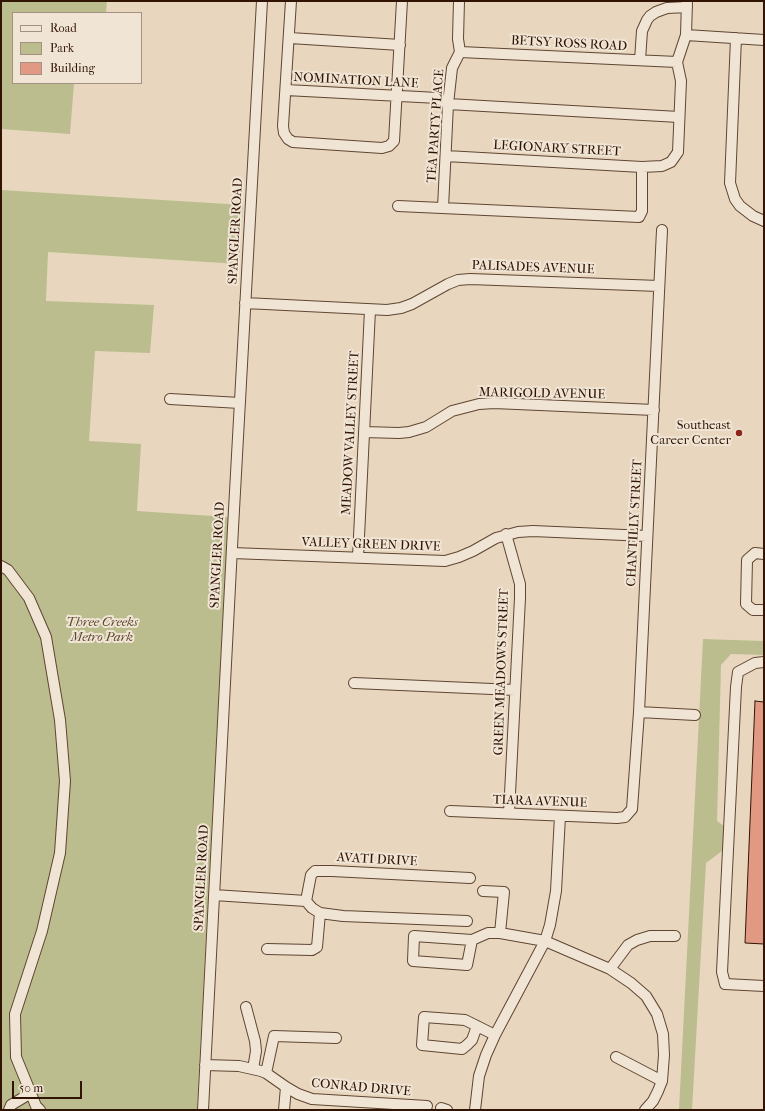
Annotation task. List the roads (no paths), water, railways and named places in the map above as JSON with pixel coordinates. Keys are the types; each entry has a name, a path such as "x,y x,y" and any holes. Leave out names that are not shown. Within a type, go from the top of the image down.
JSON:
{"street":[{"name":"SPANGLER ROAD","path":"203,1110 262,1"},
{"path":"291,1 290,38 283,126 284,134 288,140 293,142 382,148 389,146 394,141 402,1"},
{"name":"TEA PARTY PLACE","path":"443,208 448,104 452,68 460,52 458,38 459,1"},
{"path":"640,60 642,31 646,20 656,12 687,4 686,35 677,62 681,81 679,117"},
{"path":"686,35 764,40"},
{"path":"290,38 400,45"},
{"path":"736,38 730,183 735,199 740,206 753,216 764,221"},
{"name":"BETSY ROSS ROAD","path":"460,52 677,62"},
{"name":"NOMINATION LANE","path":"286,90 438,98 448,104 679,117"},
{"name":"LEGIONARY STREET","path":"446,156 657,167 666,165 676,157 678,152 679,117"},
{"path":"398,206 639,217 642,211 642,167"},
{"name":"CHANTILLY STREET","path":"628,814 632,809 633,802 639,712 662,230"},
{"name":"PALISADES AVENUE","path":"245,303 387,310 401,308 412,304 448,284 458,280 470,278 659,286"},
{"name":"MEADOW VALLEY STREET","path":"358,557 370,310"},
{"path":"170,400 240,403"},
{"name":"MARIGOLD AVENUE","path":"364,432 409,432 426,427 452,411 479,404 494,403 654,410"},
{"name":"VALLEY GREEN DRIVE","path":"232,553 445,560 458,558 506,534 533,531 647,536"},
{"name":"GREEN MEADOWS STREET","path":"506,534 520,584 509,814"},
{"path":"764,554 755,553 747,560 746,604 753,610 764,610"},
{"path":"1,566 8,570 29,598 46,637 60,720 65,781 60,853 42,930 16,1014 16,1057 30,1093 36,1106 40,1110"},
{"path":"764,662 755,663 738,672 722,972 725,984 764,986"},
{"path":"354,684 515,690"},
{"path":"639,712 695,715"},
{"name":"TIARA AVENUE","path":"450,811 617,818 621,818 628,814"},
{"path":"475,1110 479,1076 494,1035 545,942 554,908 560,816"},
{"name":"AVATI DRIVE","path":"306,900 311,875 315,871 470,878"},
{"path":"483,891 504,892 500,933"},
{"path":"214,895 306,900 312,908 320,913 343,916 467,921"},
{"path":"267,949 312,950 317,947 320,913"},
{"path":"472,940 467,965 413,961 414,936 472,940 488,934 500,933 545,942 610,969 631,983 642,993 657,1014 663,1034 664,1045 662,1081 653,1101 644,1110"},
{"path":"610,969 628,945 637,940 650,936 675,936"},
{"path":"246,1007 255,1041 256,1051 253,1069"},
{"path":"477,1026 472,1040 462,1049 422,1045 424,1017 465,1020 477,1026 494,1035"},
{"path":"266,1073 274,1036 336,1038"},
{"path":"616,1057 662,1081"},
{"name":"CONRAD DRIVE","path":"205,1065 239,1066 266,1073 298,1094 321,1105 393,1107 427,1106"},
{"path":"284,1110 286,1087"},
{"path":"9,1110 11,1105 30,1093"}],"place":[{"name":"Southeast Career Center","path":"739,433"}],"park label":[{"name":"Three Creeks Metro Park","path":"102,630"}]}
